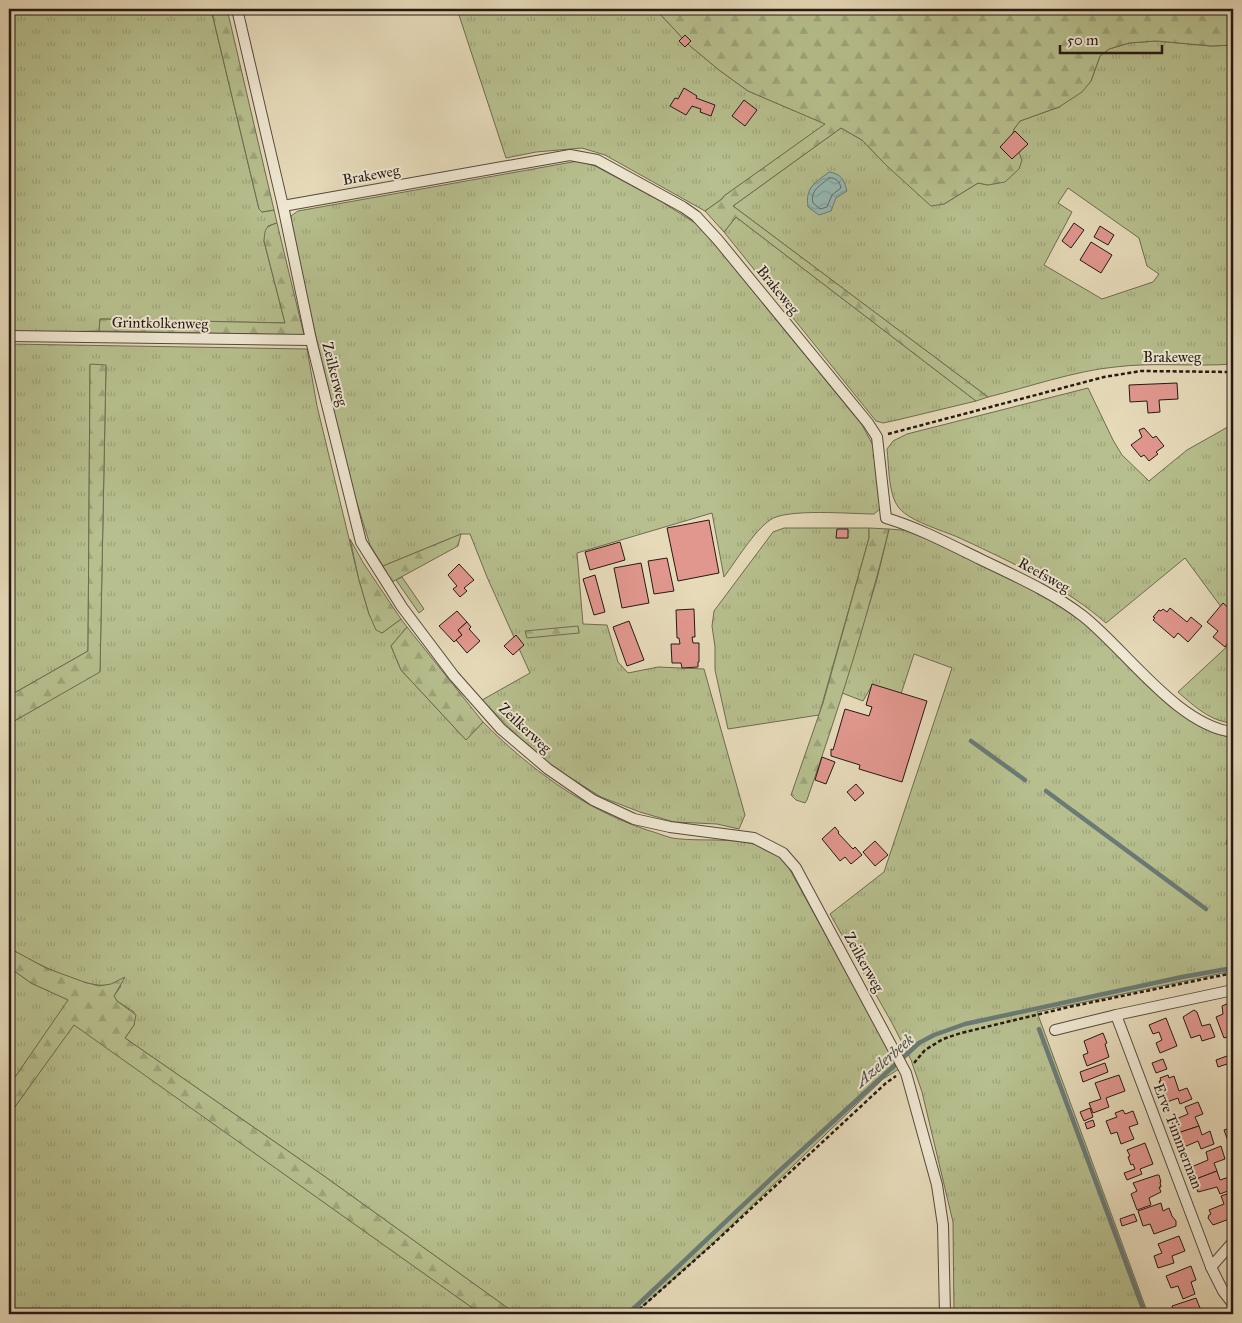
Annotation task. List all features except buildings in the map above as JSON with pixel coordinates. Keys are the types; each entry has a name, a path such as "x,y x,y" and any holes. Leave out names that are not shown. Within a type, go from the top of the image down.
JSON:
{"street":[{"name":"Zeilkerweg","path":"237,9 312,340 361,542 402,607 454,676 501,729 548,769 593,800 634,819 670,827 754,838 783,853 796,868 903,1066 937,1185 943,1225 945,1314"},
{"name":"Brakeweg","path":"283,206 570,155 597,160 696,216 718,240 868,423 877,437"},
{"name":"Grintkolkenweg","path":"9,336 312,340"},
{"name":"Reefsweg","path":"877,437 886,518 905,523 929,534 1033,585 1055,598 1083,616 1110,640 1156,687 1195,718 1224,732 1233,732"},
{"path":"1055,1030 1233,990"},
{"name":"Erve Timmerman","path":"1116,1015 1211,1267 1223,1292 1233,1304"},
{"path":"1211,1267 1233,1242"}],"path":[{"name":"Brakeweg","path":"877,437 1104,377 1140,371 1233,372"},
{"path":"634,1314 714,1243 886,1083 895,1077 903,1066 925,1050 961,1033 1069,1007 1233,972"}],"green space":[{"path":"9,9 211,9 259,209 262,212 274,210 277,223 268,226 264,241 285,323 100,319 99,331 9,333"},
{"path":"211,9 227,9 274,210 262,212 259,209"},
{"path":"457,9 650,9 660,14 689,45 748,91 826,124 705,211 605,155 582,148 536,152 506,158"},
{"path":"650,9 1233,9 1233,45 1212,46 1156,41 1129,43 1109,49 1100,56 1091,81 1082,92 1059,107 1020,121 1014,129 1012,136 1022,160 1019,169 1005,182 988,185 978,183 944,204 931,206 887,166 862,140 841,128 733,206 988,397 976,401 736,217 724,232 705,211 825,124 748,91 689,45 660,14"},
{"path":"1156,41 1212,46 1233,45 1233,364 1144,365 1099,369 988,397 733,206 841,128 862,140 921,197 944,204 978,183 988,185 1014,129 1020,121 1059,107 1091,81 1100,56 1109,49 1129,43","holes":["1068,188 1139,238 1147,266 1159,274 1153,282 1102,299 1044,265 1072,212 1058,203"]},
{"path":"578,161 595,166 662,202 695,223 718,248 862,425 874,447 881,508 874,514 804,513 778,516 770,520 758,531 724,577 712,513 577,553 583,624 607,625 618,662 628,673 658,667 704,669 745,815 739,829 717,824 674,822 640,812 601,797 551,766 527,746 482,700 530,673 470,534 461,534 383,566 370,545 351,484 291,232 291,216 298,211"},
{"path":"736,217 976,401 883,423 876,421 724,232"},
{"path":"277,223 304,335 99,331 100,319 285,323 264,241 266,229"},
{"path":"9,344 307,349 317,406 369,614 382,633 401,619 407,627 391,646 401,670 466,740 483,722 539,771 559,786 601,811 672,838 751,843 765,848 778,856 789,868 899,1069 883,1079 709,1247 634,1314 516,1314 324,1176 125,1038 134,1025 134,1012 117,1001 114,996 121,986 98,985 76,980 40,965 9,948 9,724 100,671 106,366 90,365 88,651 9,696"},
{"path":"90,364 106,365 100,672 9,724 9,696 88,651"},
{"path":"1088,388 1122,455 1149,481 1187,450 1233,424 1233,623 1185,558 1106,623 1056,587 964,540 912,518 899,508 895,502 891,488 887,449 893,441 907,434"},
{"path":"784,528 869,528 869,538 819,715 728,729 715,670 715,647 712,626 714,611 773,532"},
{"path":"869,528 889,529 851,665 819,767 805,803 796,800 791,795 823,703 869,538"},
{"path":"889,529 913,531 1046,595 1085,622 1187,716 1205,729 1233,735 1233,815 1226,844 1233,846 1233,971 1037,1012 1148,1314 954,1314 953,1222 922,1092 911,1060 892,1023 830,914 884,872 952,668 914,654 900,697 871,687 863,701 842,693 877,579"},
{"path":"461,534 458,546 392,582 383,566"},
{"path":"350,539 364,564 401,619 382,633 376,630 369,614"},
{"path":"402,577 424,609 419,613 396,580"},
{"path":"578,626 579,633 527,638 525,631"},
{"path":"407,627 483,722 466,740 401,670 391,646"},
{"path":"1233,641 1233,723 1217,720 1197,708 1178,692"},
{"path":"9,948 46,968 99,986 111,984 125,977 114,996 117,1001 136,1015 134,1025 125,1038 324,1176 516,1314 481,1314 74,1025 9,1115 9,1086 68,1000 31,983 9,967"},
{"path":"9,967 31,983 69,1000 9,1086"},
{"path":"74,1024 481,1314 9,1314 9,1115"}],"water":[{"path":"829,172 841,178 845,183 847,191 836,198 831,211 819,215 808,207 808,195 812,186"}],"waterway":[{"path":"971,741 1025,780"},
{"path":"1046,791 1206,909"},
{"name":"Azelerbeek","path":"628,1314 776,1174 919,1043 934,1035 965,1024 1182,977 1233,968"},
{"path":"1039,1029 1145,1314"}]}
